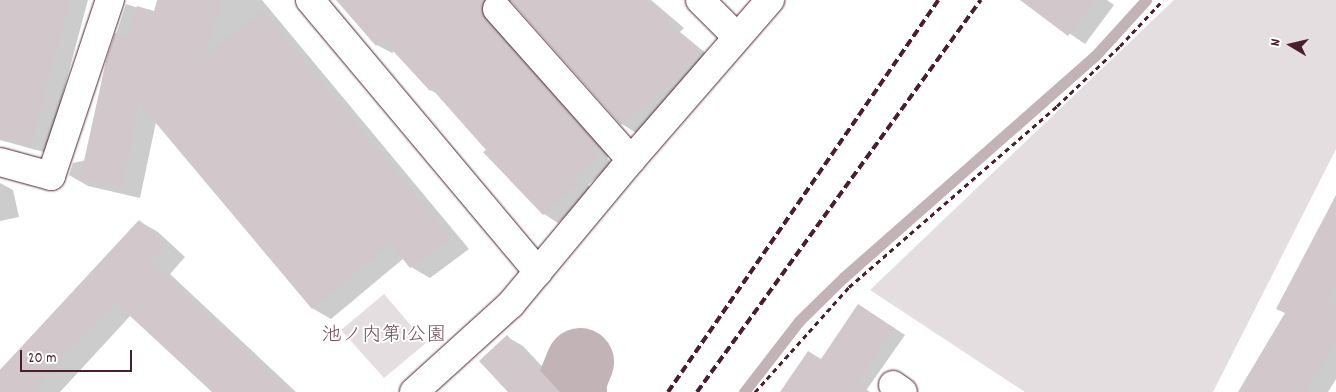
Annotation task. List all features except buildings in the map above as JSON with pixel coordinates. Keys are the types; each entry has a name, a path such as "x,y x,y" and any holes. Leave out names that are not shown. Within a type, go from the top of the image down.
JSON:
{"street":[{"path":"0,162 51,176 110,0"},
{"path":"310,0 538,272"},
{"path":"700,0 737,36"},
{"path":"414,392 511,304 631,160 770,0"},
{"path":"498,9 631,160"}],"path":[{"path":"755,392 849,287 1056,106 1120,46 1163,0"}],"green space":[{"path":"1174,0 1336,0 1336,149 1213,392 1025,392 870,290"},
{"name":"池ノ内第1公園","path":"384,294 426,343 384,378 341,330"}],"waterway":[{"path":"744,392 799,321 844,277 1095,56 1146,0"},
{"path":"573,392 570,387 580,362"}],"railway":[{"path":"668,392 938,0"},
{"path":"697,392 981,0"}]}
